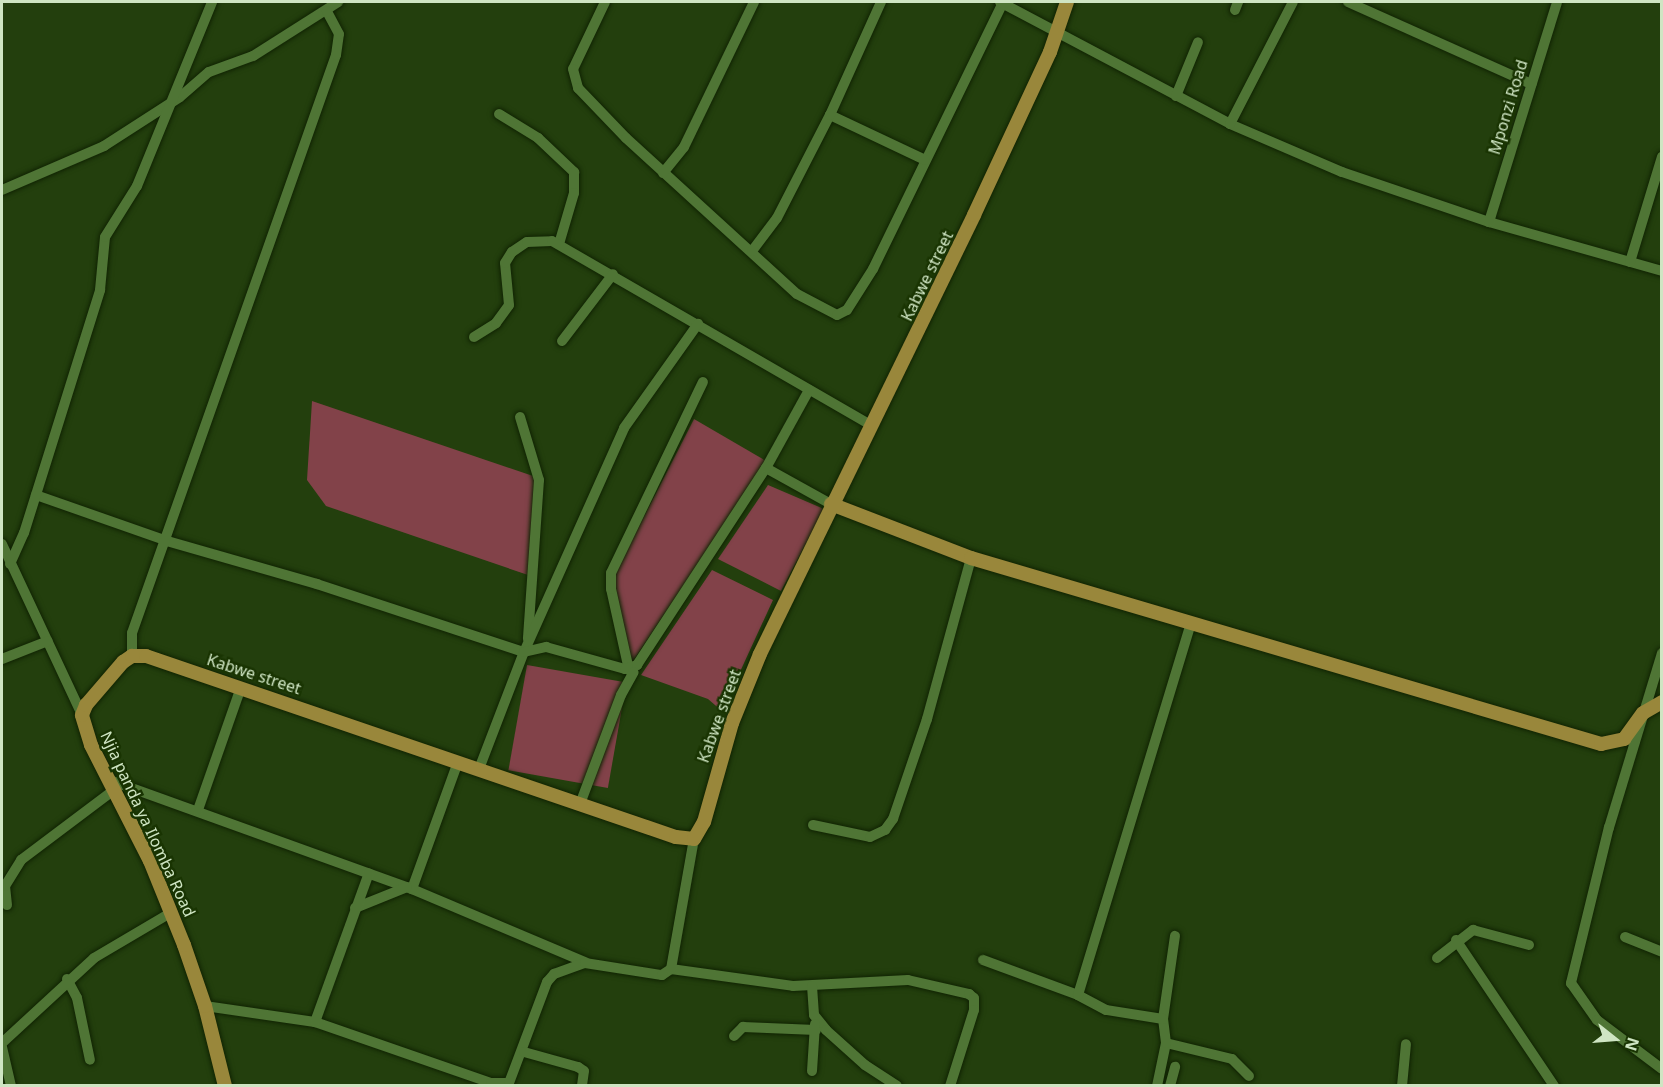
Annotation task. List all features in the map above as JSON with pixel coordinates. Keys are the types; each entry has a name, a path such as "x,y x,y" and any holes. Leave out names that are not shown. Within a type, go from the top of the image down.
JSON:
{"main road":[{"name":"Kabwe street","path":"132,656 146,656 241,687 676,837 694,838 704,822 714,775 749,681 831,504 872,426 1012,134 1050,52 1067,2"},
{"path":"831,504 971,558 1601,744 1624,739 1643,713 1662,702"},
{"path":"82,715 114,671 132,656"},
{"name":"Njia panda ya Ilomba Road","path":"82,715 112,785 172,912 205,1006 225,1086"}],"street":[{"path":"10,564 36,495 100,290 105,237 130,201 212,2"},
{"path":"2,190 104,146 169,104 209,72 253,56 338,2"},
{"path":"605,2 578,57 573,79 578,88 663,173 807,302 827,313 843,314 873,269 1001,2 1230,124 1342,172 1489,222 1662,271"},
{"path":"663,173 688,140 754,2"},
{"path":"752,251 777,218 830,116 881,2"},
{"path":"1230,124 1293,2"},
{"path":"1348,2 1531,84"},
{"name":"Mponzi Road","path":"1489,222 1557,2"},
{"path":"132,656 132,633 167,541 336,55 339,34 327,11"},
{"path":"1176,96 1198,42"},
{"path":"499,114 538,138 574,172 574,193 558,244"},
{"path":"830,116 925,160"},
{"path":"1630,262 1662,158"},
{"path":"474,337 496,323 509,305 505,263 512,252 534,241 558,244 872,426"},
{"path":"562,341 613,274"},
{"path":"479,769 528,639 624,428 698,324"},
{"path":"631,671 610,589 611,573 703,382"},
{"path":"580,804 631,671 642,658 766,468 809,390"},
{"path":"520,417 539,480 528,639"},
{"path":"766,468 831,504"},
{"path":"36,495 167,541 306,580 524,652 546,647 631,671"},
{"path":"2,544 82,715"},
{"path":"813,825 870,837 885,830 893,819 927,718 971,558"},
{"path":"1078,995 1191,623"},
{"path":"2,658 48,641"},
{"path":"1662,653 1606,838 1571,983 1597,1020 1662,1069"},
{"path":"198,810 241,687"},
{"path":"355,908 410,888 458,762"},
{"path":"7,905 5,886 21,860 112,785 198,810 410,888 585,963 662,975 671,969 812,986 908,980 952,988 974,998 975,1010 950,1086"},
{"path":"671,969 694,838"},
{"path":"315,1022 369,873"},
{"path":"11,1086 2,1045 67,979 111,948 172,912"},
{"path":"1437,958 1456,940 1473,930 1529,945"},
{"path":"1157,1086 1166,1043 1163,1019 1175,936"},
{"path":"1625,937 1662,952"},
{"path":"1456,940 1554,1086"},
{"path":"983,960 1078,995 1106,1010 1163,1019"},
{"path":"205,1006 315,1022 501,1085 515,1077 547,982 560,970 585,963"},
{"path":"67,979 80,1008 90,1060"},
{"path":"812,986 816,1030 812,1071"},
{"path":"814,1015 860,1062 897,1086"},
{"path":"734,1036 743,1027 816,1030"},
{"path":"1166,1043 1232,1059 1250,1076"},
{"path":"1402,1086 1406,1044"},
{"path":"524,1052 578,1067 584,1071 582,1086"},
{"path":"1170,1086 1175,1067"}],"shaded area":[{"path":"312,401 536,477 531,576 326,506 307,480"},
{"path":"694,419 766,461 631,664 609,585"},
{"path":"768,485 824,509 781,591 718,559"},
{"path":"712,570 773,600 722,711 708,699 641,675"},
{"path":"527,665 626,683 608,788 508,770"}]}
